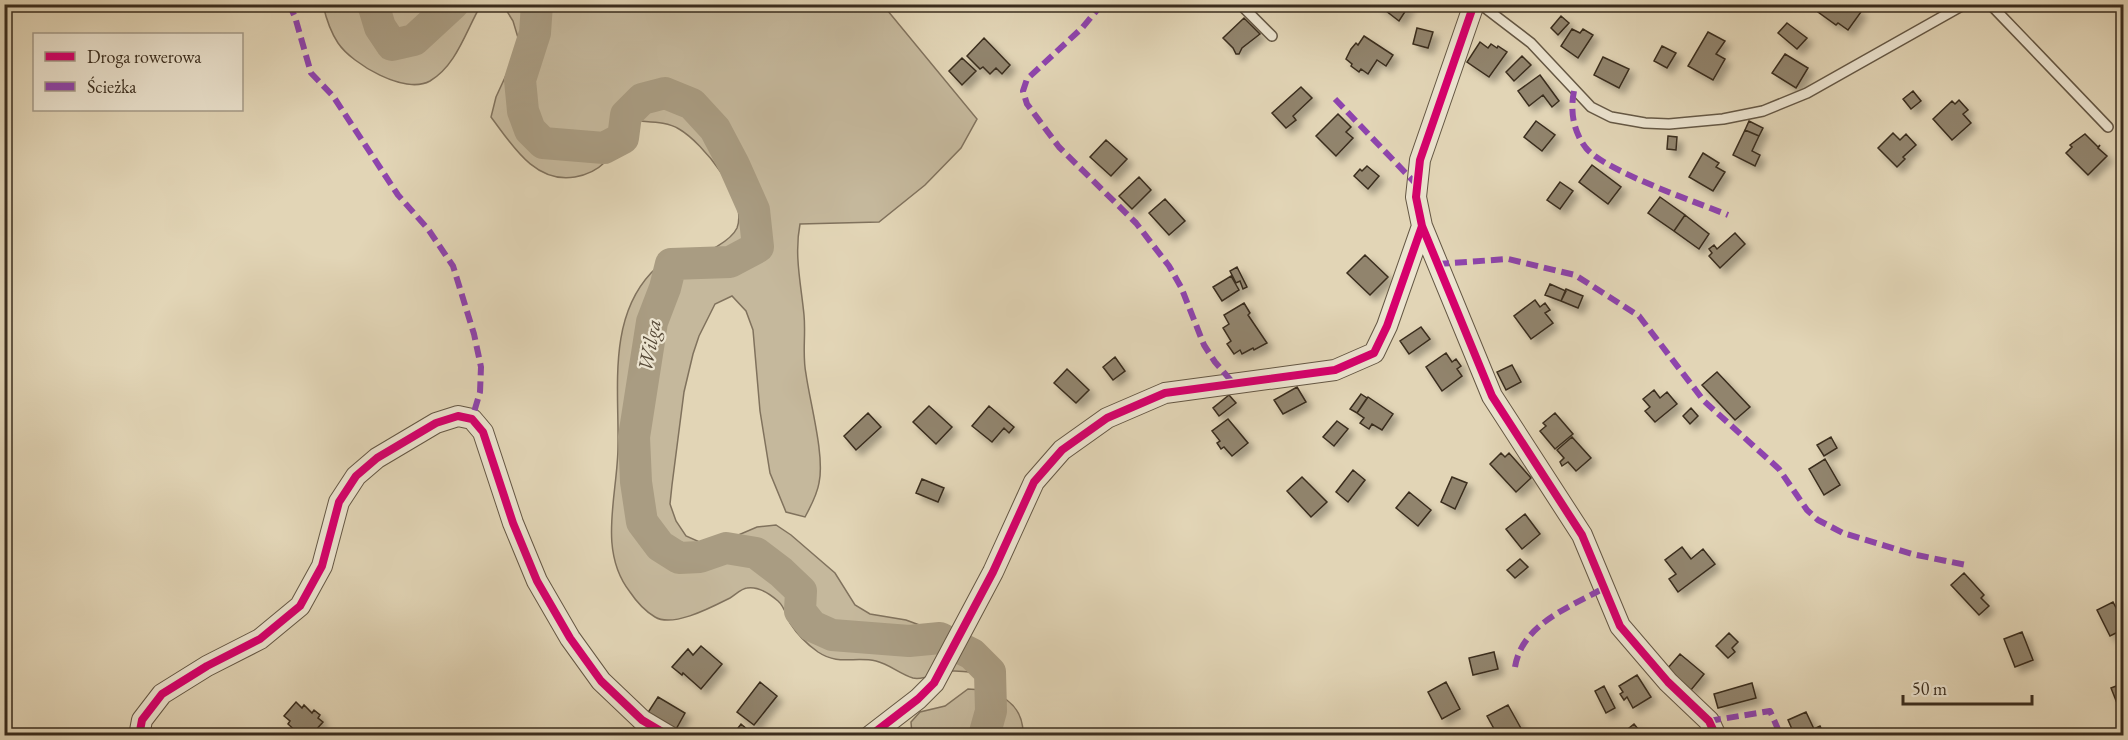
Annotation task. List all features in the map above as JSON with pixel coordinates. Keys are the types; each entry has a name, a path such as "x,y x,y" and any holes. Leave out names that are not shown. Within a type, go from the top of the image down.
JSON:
{"street":[{"path":"1474,4 1420,160 1416,197 1422,226 1492,396 1582,535 1620,626 1668,682 1709,721 1716,735"},
{"path":"870,735 918,699 934,683 993,572 1034,482 1062,450 1107,418 1165,393 1335,370 1374,353 1387,326 1422,226"},
{"path":"139,735 142,720 162,694 207,666 260,639 300,606 322,566 339,502 356,476 377,458 436,423 458,416 472,419 483,432 513,523 537,580 570,638 601,681 642,720 669,735"}],"lane":[{"path":"1240,4 1272,36"},
{"path":"1480,4 1530,43 1591,106 1611,117 1645,123 1670,124 1723,119 1763,111 1807,93 1965,4"},
{"path":"1990,4 2108,127"}],"shaded area":[{"path":"323,4 483,5 447,66 430,81 407,84 380,75 345,51 335,38"},
{"path":"503,5 883,5 977,119 961,148 925,185 879,222 800,224 798,258 804,322 805,367 820,459 817,492 805,517 786,512 770,473 760,411 753,330 746,311 732,296 715,304 693,354 684,392 670,504 676,521 686,536 704,544 722,542 757,527 776,525 835,573 855,605 870,614 906,620 941,633 970,656 981,670 947,671 917,679 876,661 833,659 807,643 790,623 780,603 768,593 756,588 745,588 703,611 672,620 655,617 644,609 632,595 620,576 614,558 612,540 618,446 619,355 622,333 637,291 651,273 667,262 692,258 704,253 724,242 734,233 739,216 736,202 721,172 700,146 679,129 665,124 640,121 620,141 601,166 579,176 561,178 548,175 526,160 491,117 496,97 519,41 513,21"},
{"path":"968,689 989,692 1007,700 1019,714 1023,735 912,735 911,722 920,712 945,706"}],"building":[{"path":"1377,4 1410,4 1399,21"},
{"path":"1823,4 1851,4 1861,12 1848,30 1838,23 1836,25 1818,12"},
{"path":"1561,16 1569,23 1558,35 1551,28"},
{"path":"1244,18 1260,34 1242,48 1239,54 1236,54 1223,38"},
{"path":"1787,23 1807,38 1797,49 1778,33"},
{"path":"1417,28 1433,32 1428,48 1413,44"},
{"path":"1572,29 1580,33 1583,29 1593,35 1578,58 1561,46"},
{"path":"1708,32 1725,41 1716,54 1725,59 1713,80 1688,66"},
{"path":"1364,36 1393,55 1386,66 1377,60 1368,74 1361,69 1359,72 1346,59 1351,49 1356,43 1358,45"},
{"path":"984,38 1010,65 1002,74 996,68 990,74 983,67 980,69 967,56"},
{"path":"1480,42 1488,48 1491,44 1507,52 1489,77 1467,62"},
{"path":"1662,46 1676,53 1667,68 1654,61"},
{"path":"1785,54 1808,68 1796,88 1772,73"},
{"path":"1522,56 1531,65 1514,81 1506,72"},
{"path":"1603,57 1629,69 1619,88 1594,75"},
{"path":"962,58 976,71 962,85 949,71"},
{"path":"1540,75 1559,101 1552,107 1543,95 1529,106 1518,91"},
{"path":"1301,87 1312,98 1293,116 1296,120 1286,128 1272,113"},
{"path":"1913,91 1921,101 1911,109 1903,99"},
{"path":"1959,100 1968,110 1963,114 1971,123 1952,140 1933,119 1952,101 1955,104"},
{"path":"1338,114 1351,127 1346,132 1353,138 1336,156 1316,136"},
{"path":"1536,121 1555,135 1542,151 1524,137"},
{"path":"1749,121 1763,128 1759,136 1745,130"},
{"path":"1745,130 1759,136 1752,151 1760,155 1755,166 1733,155"},
{"path":"1893,133 1900,140 1906,134 1916,145 1903,157 1905,159 1897,167 1878,148"},
{"path":"2085,134 2098,147 2100,145 2098,148 2107,156 2088,175 2066,153 2072,147 2070,145"},
{"path":"1668,136 1677,137 1676,150 1667,149"},
{"path":"1106,140 1127,159 1111,176 1090,157"},
{"path":"1703,153 1719,163 1716,167 1725,172 1713,191 1689,177"},
{"path":"1592,165 1621,187 1608,204 1579,182"},
{"path":"1367,166 1379,176 1368,189 1354,176 1360,169 1362,171"},
{"path":"1139,177 1151,190 1132,209 1119,196"},
{"path":"1560,182 1573,191 1560,209 1547,200"},
{"path":"1660,197 1685,215 1674,231 1648,213"},
{"path":"1165,199 1185,221 1169,235 1149,213"},
{"path":"1685,215 1709,234 1699,249 1674,231"},
{"path":"1735,233 1745,244 1720,268 1709,256 1712,253 1709,249 1714,245 1717,249"},
{"path":"1365,255 1388,277 1370,295 1347,273"},
{"path":"1237,267 1247,287 1243,289 1240,281 1236,283 1230,271"},
{"path":"1231,276 1239,290 1222,301 1213,287"},
{"path":"1550,284 1566,291 1561,301 1545,295"},
{"path":"1566,289 1583,296 1578,308 1561,301"},
{"path":"1535,300 1540,307 1545,303 1550,310 1545,313 1553,323 1531,339 1514,316"},
{"path":"1244,303 1250,313 1248,315 1267,343 1242,354 1240,350 1234,354 1227,344 1231,341 1223,328 1229,324 1224,315"},
{"path":"1421,327 1430,339 1409,354 1400,341"},
{"path":"1446,353 1452,362 1456,359 1461,366 1457,369 1462,376 1442,391 1426,367"},
{"path":"1115,357 1125,371 1113,380 1103,367"},
{"path":"1512,365 1521,382 1506,390 1497,372"},
{"path":"1067,369 1089,390 1076,403 1054,383"},
{"path":"1717,372 1750,407 1735,420 1702,385"},
{"path":"1297,387 1306,402 1283,414 1274,400"},
{"path":"1654,390 1660,398 1667,392 1677,404 1655,422 1645,411 1650,407 1643,399"},
{"path":"1361,394 1367,398 1357,413 1350,409"},
{"path":"1229,395 1236,403 1219,416 1213,408"},
{"path":"1368,397 1393,414 1382,430 1372,424 1369,429 1360,423 1364,418 1357,413"},
{"path":"929,406 952,427 936,444 913,422"},
{"path":"989,406 1014,427 1009,433 1004,428 992,442 972,426"},
{"path":"1691,408 1698,416 1690,424 1683,416"},
{"path":"868,413 881,427 856,450 844,436"},
{"path":"1555,413 1573,434 1555,449 1540,431 1546,426 1543,423"},
{"path":"1228,419 1248,443 1232,456 1224,447 1221,449 1217,443 1220,441 1212,431"},
{"path":"1337,421 1348,429 1334,446 1323,437"},
{"path":"1572,437 1591,458 1576,471 1568,462 1562,466 1560,462 1564,458 1557,450"},
{"path":"1831,437 1837,448 1824,456 1817,445"},
{"path":"1501,453 1505,457 1509,453 1531,478 1516,492 1490,464"},
{"path":"1825,459 1840,485 1824,495 1809,469"},
{"path":"1353,470 1365,480 1348,502 1336,492"},
{"path":"1302,477 1327,502 1311,517 1287,491"},
{"path":"1452,477 1467,483 1455,509 1441,502"},
{"path":"922,479 944,488 938,502 916,493"},
{"path":"1409,492 1431,510 1418,526 1396,508"},
{"path":"1525,514 1540,534 1522,549 1506,529"},
{"path":"1682,547 1691,559 1703,549 1715,564 1678,592 1669,579 1676,574 1665,560"},
{"path":"1520,559 1528,567 1515,578 1507,570"},
{"path":"1964,573 1984,595 1981,598 1989,606 1979,615 1951,585"},
{"path":"2113,602 2124,623 2124,629 2110,636 2097,610"},
{"path":"2022,632 2033,660 2015,667 2004,639"},
{"path":"1729,633 1738,642 1732,648 1735,652 1728,658 1716,646"},
{"path":"701,646 722,664 701,689 683,673 682,675 672,667 688,649 693,655"},
{"path":"1494,652 1498,669 1473,675 1469,658"},
{"path":"1680,654 1704,674 1691,690 1667,669"},
{"path":"1637,675 1651,697 1633,708 1627,697 1624,700 1620,694 1623,692 1619,686"},
{"path":"760,682 777,696 754,725 737,712"},
{"path":"1446,682 1460,709 1442,719 1428,692"},
{"path":"1752,683 1756,698 1718,708 1714,694"},
{"path":"2124,683 2124,701 2117,703 2111,688"},
{"path":"1604,686 1615,708 1606,713 1595,691"},
{"path":"658,697 685,713 675,731 647,714"},
{"path":"296,702 302,708 304,705 312,713 314,710 320,715 318,718 323,722 315,731 317,732 314,736 301,736 288,724 290,721 284,716"},
{"path":"1508,705 1523,732 1517,736 1498,736 1487,716"},
{"path":"1806,712 1814,729 1820,726 1824,735 1795,736 1788,720"},
{"path":"741,724 755,736 732,736"},
{"path":"1634,724 1643,735 1625,736 1623,733"}],"waterway":[{"name":"Wilga","path":"373,4 380,27 392,45 414,40 453,4"},
{"name":"Wilga","path":"537,4 535,33 520,80 523,111 530,130 543,143 604,148 623,138 626,115 642,99 665,93 692,104 715,129 754,210 758,247 730,262 671,264 652,322 634,437 636,482 642,522 660,546 679,558 700,557 726,548 756,553 801,591 800,611 812,626 832,635 909,641 940,638 972,654 990,672 991,711 984,736"}],"marked path":[{"path":"289,4 311,73 333,96 398,195 428,229 453,266 474,334 481,367 480,392 472,419"},
{"path":"1102,4 1082,28 1027,79 1023,91 1027,104 1059,147 1136,223 1169,266 1181,287 1204,345 1234,384"},
{"path":"1574,91 1572,106 1575,128 1586,148 1596,157 1631,176 1728,215"},
{"path":"1335,99 1417,185"},
{"path":"1437,264 1508,259 1575,275 1639,316 1704,401 1779,469 1807,510 1818,520 1843,533 1912,554 1966,565"},
{"path":"1515,667 1519,652 1537,628 1549,618 1604,588"},
{"path":"1709,721 1770,711 1781,736"}],"cycle path":[{"path":"1474,4 1420,160 1416,197 1422,226 1492,396 1582,535 1620,626 1668,682 1709,721 1716,736"},
{"path":"870,736 918,699 934,683 993,572 1034,482 1062,450 1107,418 1165,393 1335,370 1374,353 1387,326 1422,226"},
{"path":"139,736 142,720 162,694 207,666 260,639 300,606 322,566 339,502 356,476 377,458 436,423 458,416 472,419 483,432 513,523 537,581 570,638 601,681 642,720 669,736"}]}
